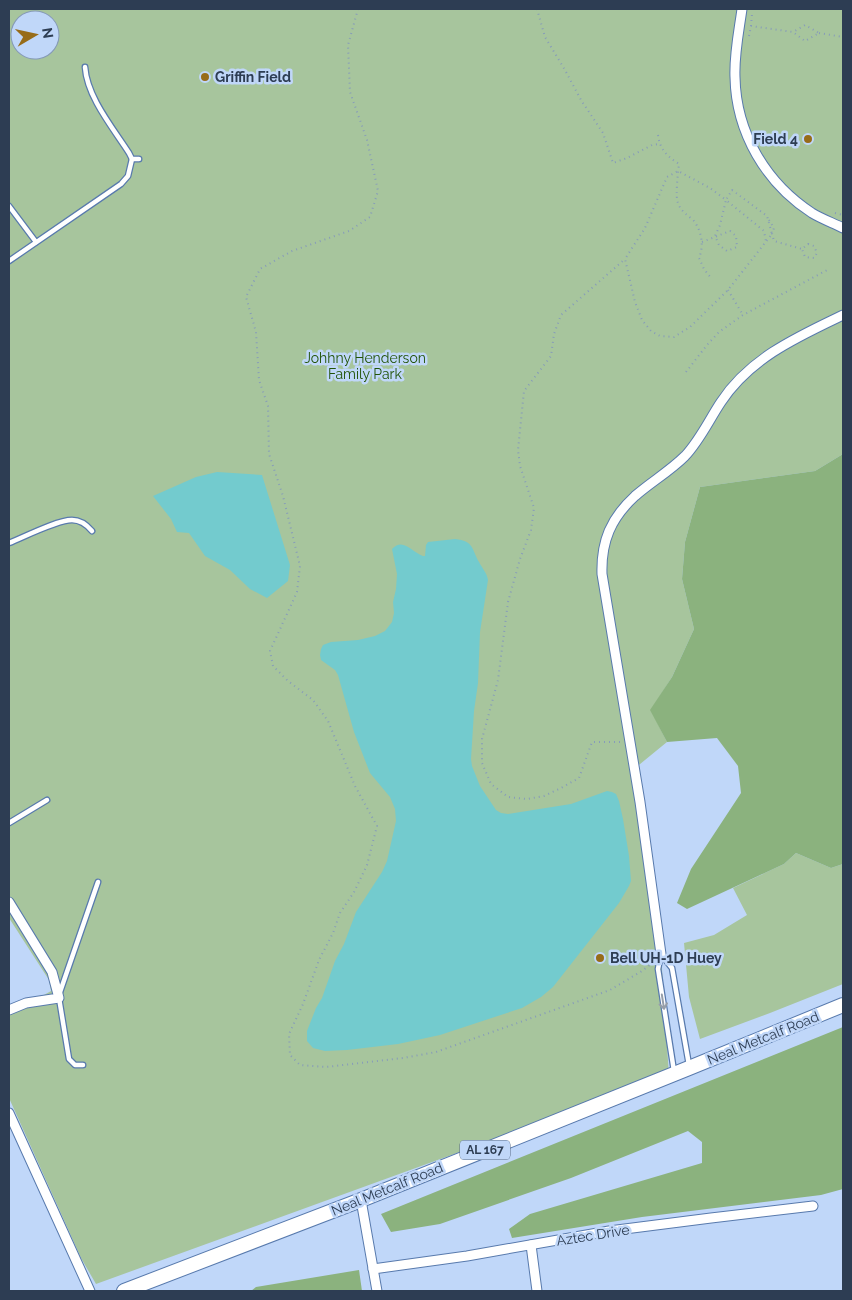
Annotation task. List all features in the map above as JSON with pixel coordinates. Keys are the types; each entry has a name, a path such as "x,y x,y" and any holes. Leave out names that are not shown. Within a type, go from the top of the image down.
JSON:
{"main road":[{"name":"Neal Metcalf Road","path":"124,1291 361,1200 843,1005"}],"street":[{"path":"742,9 736,51 735,77 737,102 748,138 759,160 774,181 793,199 814,214 843,228"},
{"path":"662,954 640,802 602,574 603,549 606,537 618,514 635,496 665,474 693,447 721,402 736,382 755,364 798,337 843,315"},
{"path":"9,902 52,972 59,997 26,1003 9,1010"},
{"path":"9,1113 90,1291"},
{"path":"361,1200 376,1291"},
{"name":"Aztec Drive","path":"373,1269 467,1256 637,1228 813,1206"},
{"path":"531,1244 537,1291"}],"lane":[{"path":"9,261 121,184 128,176 132,159 92,95 85,67"},
{"path":"132,159 139,159"},
{"path":"9,206 36,242"},
{"path":"9,543 61,522 72,520 80,521 92,531"},
{"path":"9,823 47,800"},
{"path":"83,1066 74,1065 69,1059 59,997 98,882"},
{"path":"662,954 672,968 689,1068"},
{"path":"662,954 658,969 675,1074"}],"path":[{"path":"358,9 348,45 350,92 367,140 378,191 370,217 349,231 292,251 260,269 246,297 256,332 259,380 268,406 269,454 283,496 300,566 296,592 270,651 273,666 288,681 313,700 328,721 355,786 376,826 367,865 354,892 340,913 289,1034 290,1055 300,1065 326,1067 436,1052 610,990 642,971 662,954"},
{"path":"537,9 545,37 581,100 603,133 613,163 652,145 659,144"},
{"path":"793,32 805,25 819,33 843,37"},
{"path":"748,40 751,26 793,32 805,41 819,33"},
{"path":"658,135 659,144 665,154 678,164 677,202 684,213 694,221 701,236 703,249 699,258 711,278"},
{"path":"678,171 710,188 726,200 764,231 766,242"},
{"path":"629,742 592,742 579,778 544,796 528,799 508,797 492,784 482,763 482,739 498,680 508,602 520,559 531,530 534,508 520,466 518,450 524,391 551,356 554,334 561,315 625,259 644,228 668,177 678,171"},
{"path":"702,242 715,236 730,230 736,236 737,247 727,251 719,245 715,236 720,225 726,200 732,190 767,216 774,240 802,249"},
{"path":"832,213 843,215"},
{"path":"625,259 635,302 642,320 660,336 674,337 690,327 728,290 772,234"},
{"path":"808,244 814,246 818,253 814,258 805,257 802,249 808,244"},
{"path":"686,372 719,332 743,316 829,268"},
{"path":"728,290 743,316"}],"green space":[{"name":"Johhny Henderson Family Park","path":"9,9 843,9 843,454 815,471 700,487 685,542 682,579 694,629 672,677 651,710 667,742 634,769 661,954 669,1076 96,1284 81,1258 9,1098 9,1015 51,991 49,980 9,918"},
{"path":"796,853 831,868 843,864 843,984 700,1039 689,997 684,943 714,935 747,915 733,888 784,864"}],"shaded area":[{"path":"843,454 843,864 831,868 796,853 784,864 687,909 677,903 691,869 741,793 738,766 717,738 667,742 650,710 672,677 694,629 682,579 685,542 700,487 815,471"},
{"path":"217,472 262,475 290,565 288,581 267,598 250,589 230,570 205,556 189,533 177,532 171,519 153,496 196,477"},
{"path":"455,539 469,543 488,580 480,632 478,683 471,759 480,786 496,810 508,814 571,804 607,791 616,794 623,819 631,881 619,903 553,987 541,997 522,1008 440,1035 398,1044 347,1050 325,1051 313,1048 307,1041 307,1031 356,912 387,861 396,821 395,809 390,797 370,773 354,732 338,675 335,670 321,660 321,649 323,645 331,642 358,640 375,636 385,631 392,622 397,574 392,549 400,544 408,546 425,556 428,542"},
{"path":"843,1027 843,1189 821,1195 642,1217 512,1238 509,1229 530,1214 702,1163 702,1142 688,1131 571,1178 440,1224 391,1232 381,1214"},
{"path":"359,1270 362,1291 251,1291 256,1287"}],"place":[{"name":"Griffin Field","path":"205,77"},
{"name":"Field 4","path":"808,139"},
{"name":"Bell UH-1D Huey","path":"600,958"}]}
